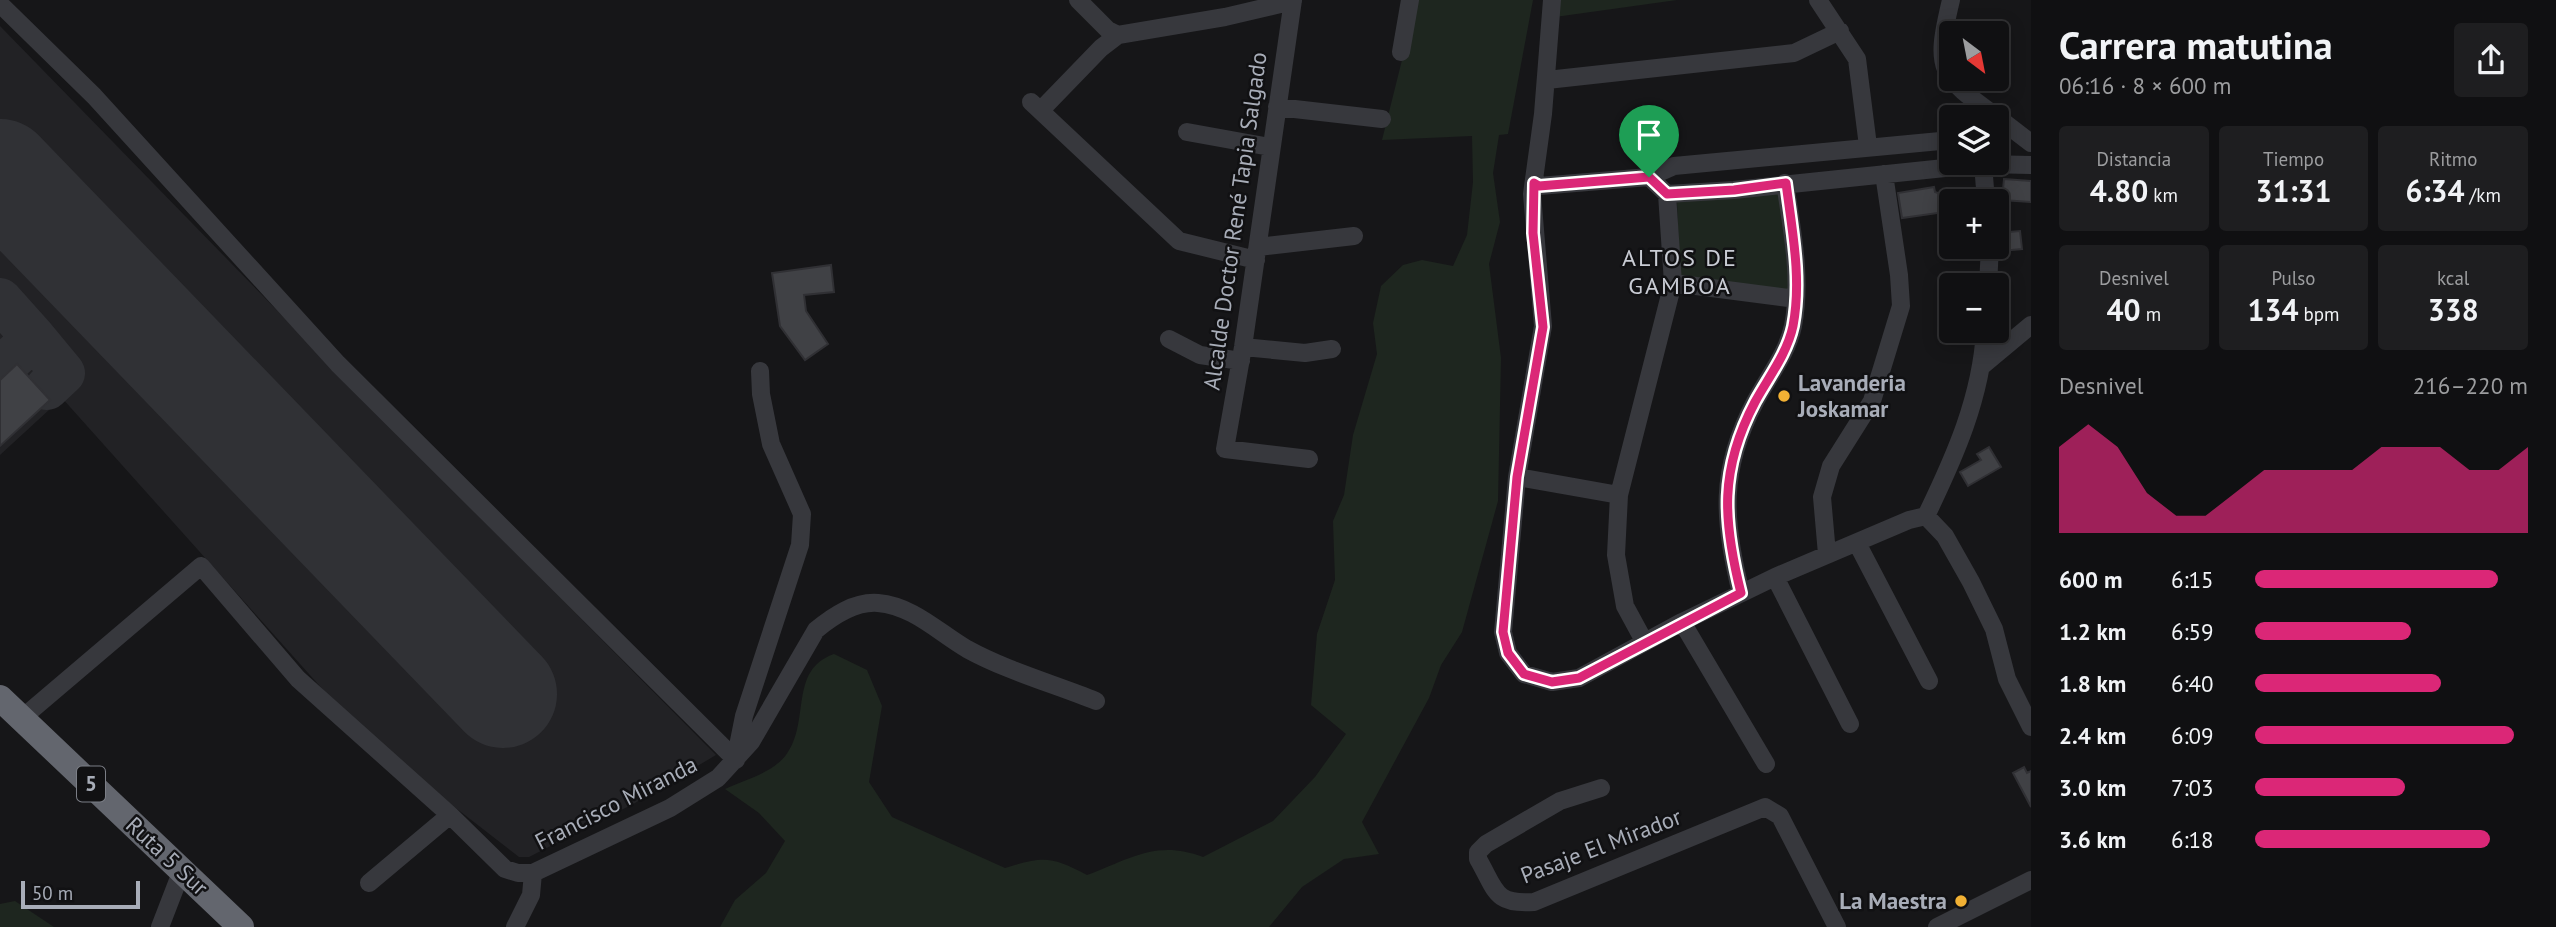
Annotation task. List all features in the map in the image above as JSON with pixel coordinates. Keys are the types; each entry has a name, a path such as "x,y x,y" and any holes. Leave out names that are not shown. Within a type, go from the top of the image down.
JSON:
{"highway":[{"name":"Ruta 5 Sur","path":"0,698 241,927"}],"street":[{"path":"1078,0 1108,30 1118,35"},
{"path":"1293,0 1224,17 1118,35 1036,106 1180,242 1257,253 1354,236"},
{"name":"Alcalde Doctor René Tapia Salgado","path":"1293,0 1242,354 1225,449 1309,460"},
{"path":"1401,52 1410,0"},
{"path":"1552,0 1547,80 1534,183 1533,233 1543,327 1517,477 1503,632 1505,644 1516,666 1524,674 1552,682 1579,678 1682,622 1775,576 1909,520 1926,516"},
{"path":"1818,0 1857,59 1868,146"},
{"path":"1951,0 1941,43 1945,71 1952,83 1981,105"},
{"path":"0,4 94,96 338,364 736,760"},
{"path":"1547,80 1794,53 1840,31"},
{"path":"1277,107 1382,119"},
{"path":"2009,126 2025,139"},
{"path":"1187,132 1270,147"},
{"path":"1534,183 1539,186 1649,177 1674,166 1939,141"},
{"path":"2009,165 2031,165"},
{"path":"1667,194 1734,190 1939,168"},
{"path":"1827,554 1822,496 1831,466 1872,401 1900,306 1899,275 1884,174"},
{"path":"1644,642 1625,606 1615,555 1619,495 1673,283 1667,194 1649,177"},
{"path":"1741,593 1726,523 1730,475 1747,417 1785,350 1793,327 1797,267 1786,183"},
{"path":"1673,283 1796,299"},
{"path":"1983,365 2031,325"},
{"path":"1168,339 1200,355 1305,353 1332,349"},
{"path":"1926,516 1961,443 1983,365 1984,343"},
{"path":"736,760 744,716 800,545 802,514 771,444 761,394 760,371"},
{"path":"1517,477 1619,495"},
{"path":"1926,516 1945,536 1977,594 1994,629 2007,679 2031,727"},
{"path":"1857,543 1929,681"},
{"name":"Francisco Miranda","path":"21,719 201,566 298,679 450,815 505,869 518,873 533,873 670,808 718,778 751,742 816,630 851,607 874,602 896,605 968,649 1096,701"},
{"path":"1775,576 1850,724"},
{"path":"1682,622 1766,764"},
{"name":"Pasaje El Mirador","path":"1601,788 1560,801 1486,844 1478,852 1478,859 1501,899 1512,904 1534,902 1765,807 1780,816 1837,927"},
{"path":"369,883 450,815"},
{"path":"160,927 181,870"},
{"path":"515,927 531,895 533,873"},
{"path":"1937,927 1956,923 2031,880"}],"shaded area":[{"path":"1417,0 1533,0 1508,134 1499,135 1493,173 1500,222 1489,264 1501,358 1498,501 1462,632 1441,665 1429,698 1362,822 1379,854 1344,859 1302,887 1269,927 720,927 735,900 766,873 785,841 759,813 725,789 766,771 786,755 798,728 805,684 820,662 834,654 867,670 882,706 869,782 892,817 1005,868 1029,861 1047,860 1064,864 1087,875 1144,853 1172,850 1203,857 1273,821 1315,777 1346,734 1311,705 1317,634 1335,580 1333,521 1344,495 1353,435 1377,354 1373,323 1381,286 1403,265 1422,260 1453,266 1467,235 1473,182 1472,136 1382,140"},
{"path":"1557,0 1677,0 1555,17"},
{"path":"0,26 716,755 635,803 529,857 519,857 430,788 326,693 62,398 0,455"},
{"path":"1781,191 1791,294 1680,277 1677,202"},
{"path":"15,901 54,927 0,927 0,904"}],"building":[{"path":"2004,179 2031,181 2031,202 2009,200 2009,189 2003,189"},
{"path":"1934,187 1935,192 1939,194 1939,213 1902,218 1898,193"},
{"path":"2020,231 2022,249 2009,250 2009,232"},
{"path":"831,265 834,292 804,295 806,311 828,344 805,360 780,326 772,273"},
{"path":"17,364 50,400 0,446 0,380"},
{"path":"1989,447 2001,467 1968,486 1960,472 1981,460 1977,454"},
{"path":"2024,767 2027,773 2031,771 2031,807 2013,773"}],"taxiway":[{"path":"0,300 34,338 0,369"},
{"path":"34,338 63,373 47,388"}],"runway":[{"path":"0,173 503,694"}],"place":[{"name":"Lavanderia Joskamar","path":"1784,396"},
{"name":"La Maestra","path":"1961,901"}],"district":[{"name":"ALTOS DE GAMBOA","path":"1680,272"}],"route":[{"path":"1649,177 1667,194 1734,190 1786,183 1797,267 1793,327 1785,350 1747,417 1736,447 1727,501 1729,543 1741,593 1579,678 1566,683 1537,679 1524,674 1516,666 1508,653 1503,632 1517,477 1543,327 1533,233 1534,183 1539,186 1649,177"}]}
